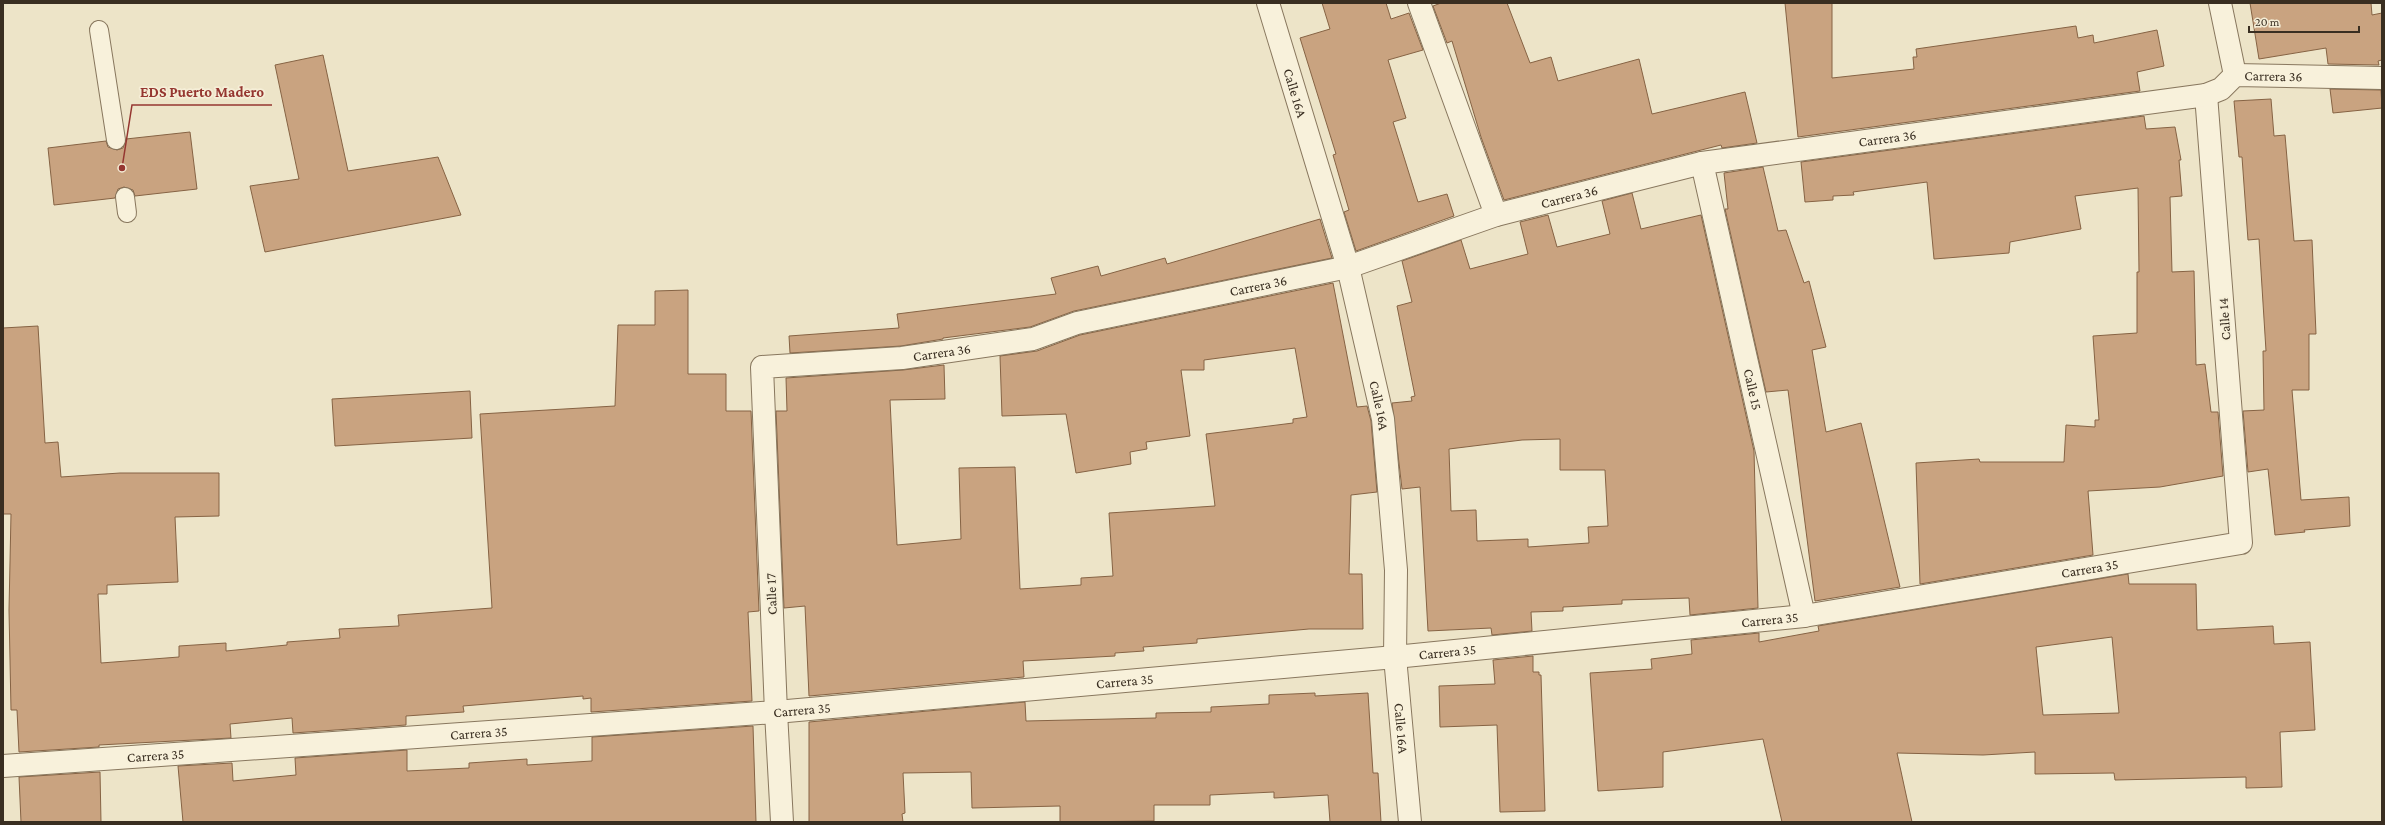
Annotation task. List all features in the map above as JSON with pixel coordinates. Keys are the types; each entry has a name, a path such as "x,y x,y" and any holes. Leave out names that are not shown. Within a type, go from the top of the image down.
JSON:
{"street":[{"name":"Calle 16A","path":"1268,3 1348,267 1383,419 1396,570 1395,657 1410,822"},
{"path":"1419,3 1496,215"},
{"path":"2220,3 2235,75"},
{"name":"Carrera 36","path":"762,367 902,358 1033,339 1077,323 1348,267 1496,215 1702,163 2206,95 2222,89 2235,75 2382,78"},
{"name":"Calle 14","path":"2206,95 2241,543"},
{"name":"Calle 15","path":"1702,163 1804,616"},
{"name":"Calle 17","path":"762,367 782,822"},
{"name":"Carrera 35","path":"3,766 776,712 1395,657 1804,616 2241,543"}],"lane":[{"path":"99,30 116,140"}],"building":[{"path":"1322,3 1386,3 1391,19 1409,13 1423,50 1388,60 1406,118 1393,122 1418,202 1447,194 1454,216 1356,251 1344,212 1349,210 1333,155 1336,154 1300,38 1330,29"},
{"path":"1441,3 1507,3 1530,63 1551,57 1558,81 1639,59 1652,114 1745,92 1757,143 1722,148 1721,145 1504,200 1481,137 1452,41 1447,43 1433,6"},
{"path":"1785,3 1832,3 1832,78 1914,69 1913,57 1917,57 1916,49 2076,26 2078,38 2093,35 2094,43 2157,30 2164,66 2137,72 2140,91 1798,137"},
{"path":"2250,3 2371,3 2372,15 2382,13 2382,60 2378,61 2379,65 2328,64 2326,48 2259,59"},
{"path":"323,55 348,171 438,157 461,215 265,252 250,186 299,179 275,65"},
{"path":"2330,89 2381,90 2382,108 2333,113"},
{"path":"2271,99 2274,136 2285,135 2294,241 2312,240 2316,334 2309,334 2309,390 2292,390 2301,500 2349,497 2350,526 2304,530 2305,532 2275,535 2268,469 2248,472 2243,411 2264,410 2263,351 2266,351 2259,239 2248,240 2242,157 2239,157 2234,101"},
{"path":"2144,116 2146,129 2175,127 2181,160 2179,160 2182,196 2170,197 2172,272 2194,271 2196,365 2205,364 2211,412 2218,412 2223,476 2160,487 2088,491 2093,555 1920,584 1916,463 1979,459 1980,462 2064,462 2066,425 2095,427 2095,420 2099,420 2093,336 2137,333 2137,272 2139,272 2138,188 2075,196 2081,229 2010,242 2009,253 1934,259 1927,182 1853,192 1854,195 1833,196 1833,200 1805,202 1801,162"},
{"path":"190,132 197,189 135,196 133,190 124,187 118,189 115,198 54,205 48,148 106,141 108,147 117,150 123,148 126,139"},
{"path":"1763,167 1778,231 1786,230 1804,283 1809,281 1826,347 1812,350 1826,432 1861,423 1900,587 1815,601 1788,390 1766,392 1725,209 1728,209 1724,173"},
{"path":"1632,193 1641,229 1701,215 1754,451 1758,608 1690,615 1689,598 1622,600 1622,604 1563,607 1563,611 1531,612 1532,631 1492,635 1491,628 1428,631 1420,487 1402,489 1392,403 1412,401 1411,397 1415,396 1397,306 1412,302 1402,261 1461,240 1470,269 1528,254 1520,222 1548,215 1557,247 1610,234 1602,201","holes":["1560,439 1560,470 1605,470 1608,526 1588,527 1589,543 1528,547 1528,539 1477,541 1476,510 1451,511 1449,449 1522,440"]},
{"path":"1320,219 1332,258 1074,311 1030,327 943,338 901,346 790,353 789,336 899,328 897,314 1056,294 1051,278 1098,266 1101,276 1165,258 1167,264"},
{"path":"1333,283 1357,407 1367,406 1371,421 1377,492 1351,495 1349,574 1362,574 1363,629 1309,629 1197,639 1197,643 1143,647 1144,651 1115,653 1115,656 1023,661 1024,677 809,696 805,606 784,608 776,411 787,411 786,378 903,370 944,365 945,399 890,400 897,545 961,539 959,468 1015,467 1020,589 1081,585 1081,578 1113,576 1109,513 1215,506 1206,434 1293,423 1293,419 1307,417 1295,348 1204,360 1204,370 1181,370 1190,436 1146,442 1147,449 1130,452 1131,464 1076,473 1066,414 1002,416 1000,356 1037,351 1080,335"},
{"path":"688,290 688,374 726,374 726,411 751,411 759,611 748,612 752,701 591,712 591,698 583,699 583,696 463,706 464,712 406,716 406,725 293,733 292,718 230,724 231,738 99,745 99,747 19,752 17,710 11,710 9,610 11,514 3,514 3,328 38,326 45,443 58,442 61,477 120,473 219,473 219,516 175,517 178,582 107,585 107,594 98,594 101,663 179,657 179,646 226,643 226,651 287,645 287,642 340,638 339,629 399,626 398,615 492,608 480,414 615,406 618,325 655,325 655,291"},
{"path":"470,391 472,438 335,446 332,399"},
{"path":"2128,574 2129,584 2196,584 2197,630 2273,626 2274,644 2310,642 2315,730 2280,732 2282,787 2246,788 2246,777 2115,780 2114,773 2035,774 2035,752 1983,755 1897,753 1912,822 1782,822 1763,739 1663,752 1663,787 1598,791 1590,673 1652,669 1651,659 1692,654 1691,640 1759,633 1759,642 1819,631 1818,626","holes":["2112,637 2119,713 2043,715 2036,647"]},
{"path":"1533,656 1533,672 1539,672 1539,675 1541,675 1545,811 1500,812 1497,725 1440,727 1439,686 1495,684 1493,660"},
{"path":"1315,693 1315,696 1368,693 1373,773 1378,773 1381,822 1330,822 1328,795 1274,798 1274,792 1210,795 1210,805 1154,805 1154,821 1060,822 1060,806 972,808 971,772 903,773 905,813 902,814 903,822 809,822 809,722 1025,702 1026,721 1156,718 1156,713 1211,712 1211,707 1269,704 1269,695"},
{"path":"753,726 756,822 183,822 178,766 232,763 233,781 296,775 295,758 407,750 407,771 469,768 469,763 527,759 527,765 592,761 592,737"},
{"path":"100,772 101,822 21,822 19,777"}],"place":[{"name":"EDS Puerto Madero","path":"122,168"}]}
